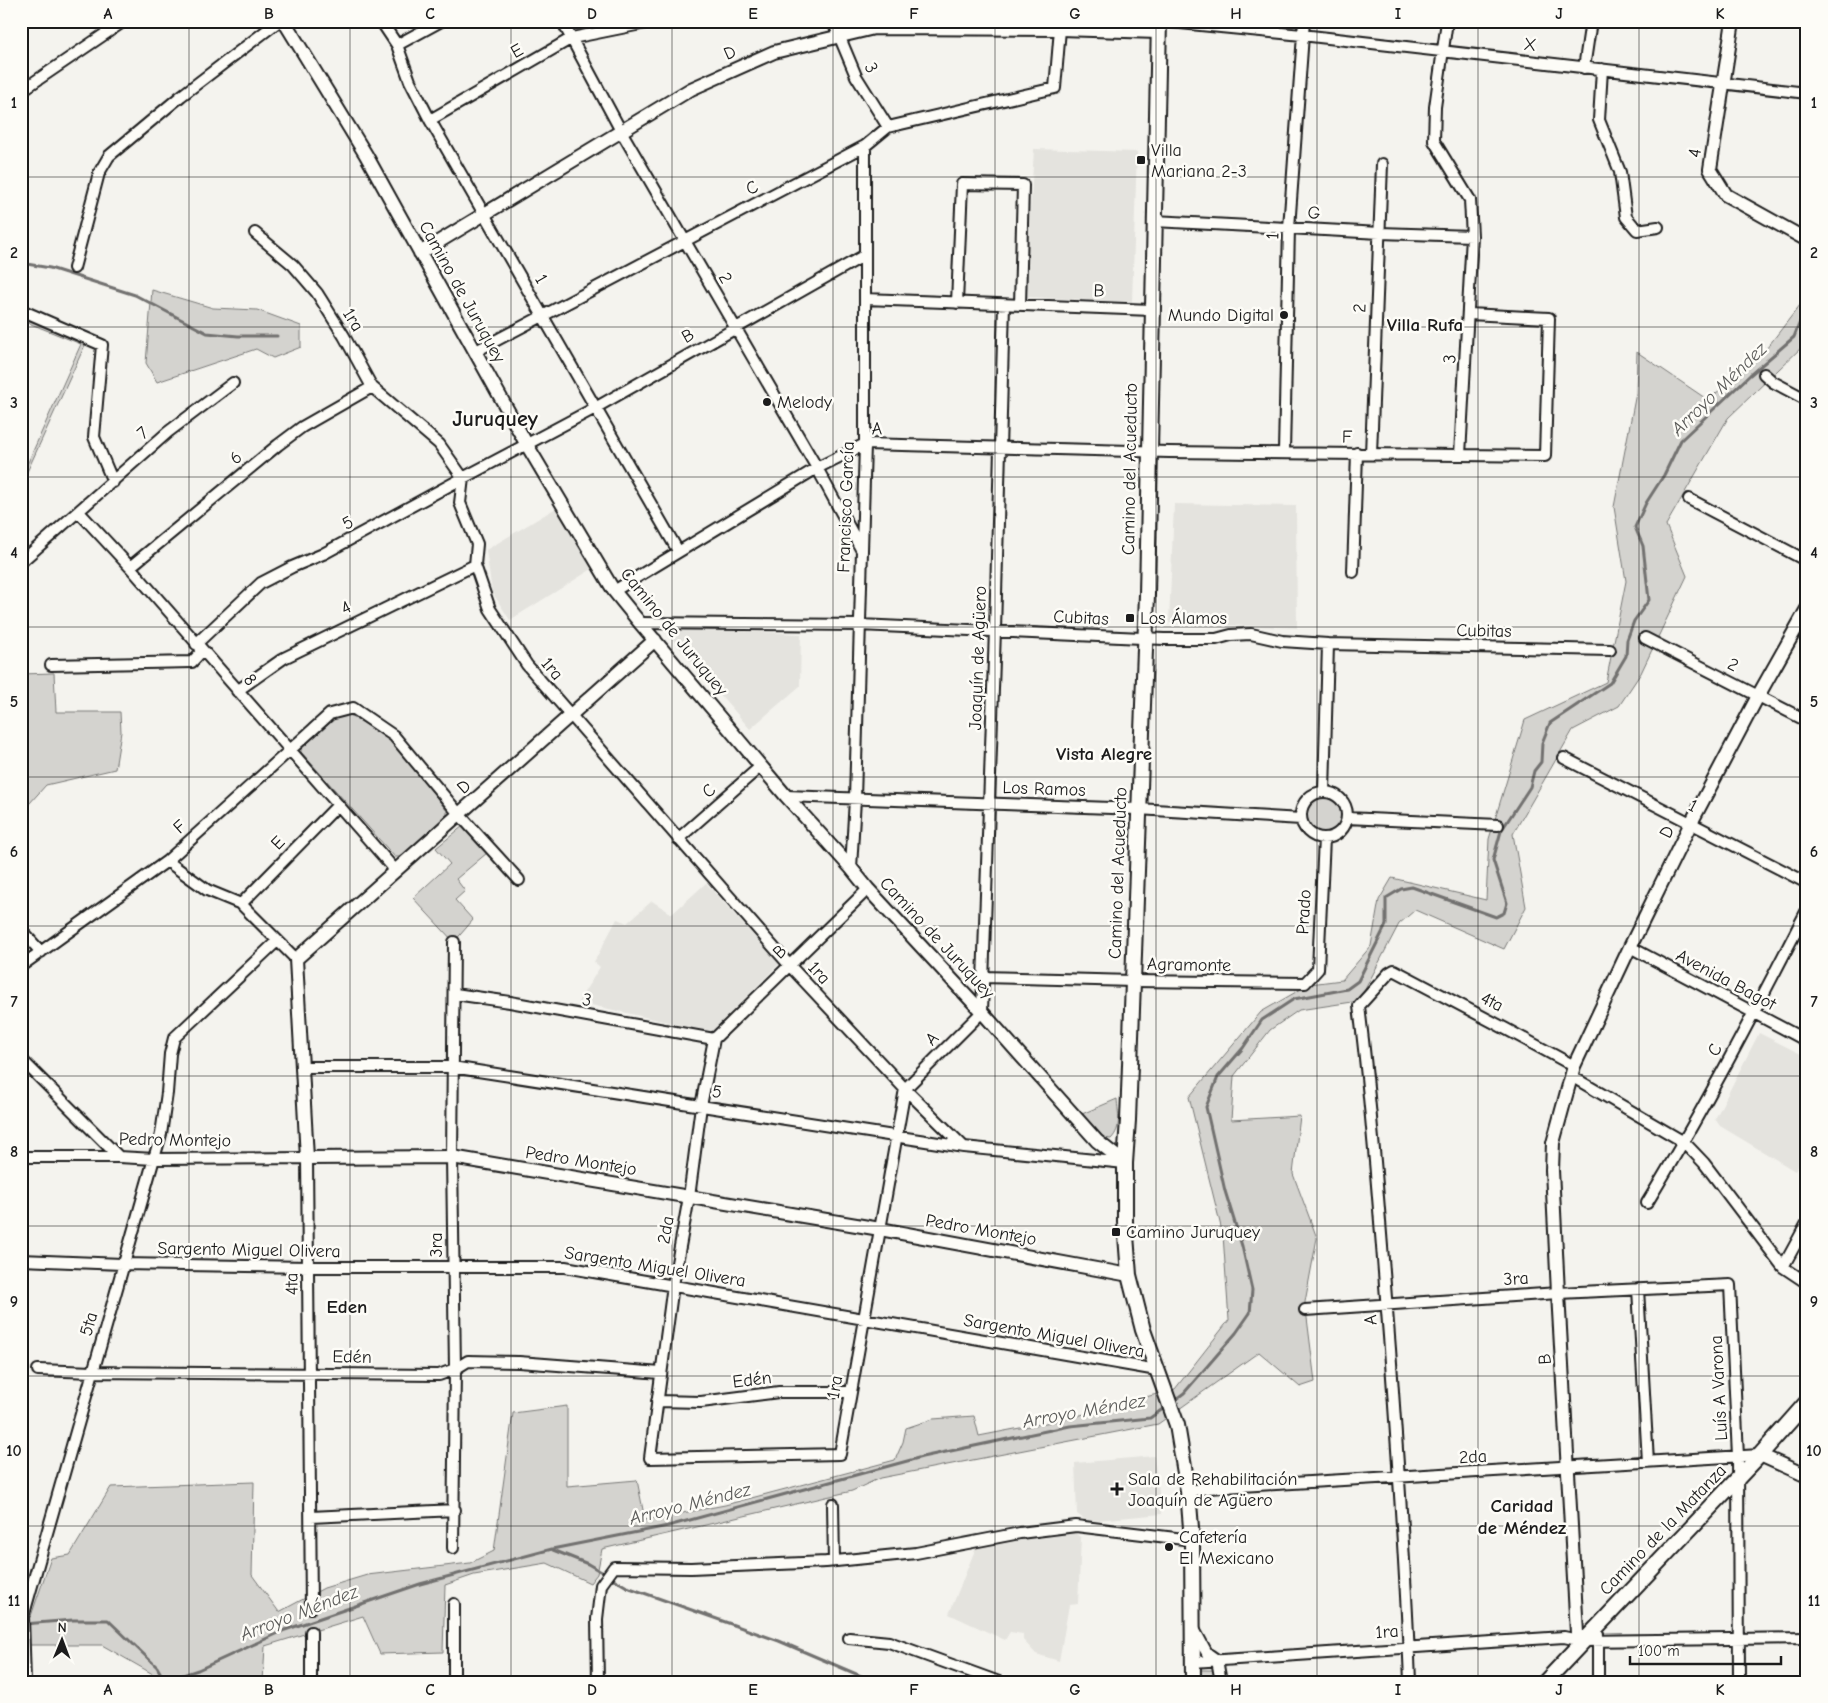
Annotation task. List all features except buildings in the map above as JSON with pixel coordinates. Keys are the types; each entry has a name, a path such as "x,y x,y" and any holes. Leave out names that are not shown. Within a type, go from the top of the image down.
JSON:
{"main road":[{"name":"Camino del Acueducto","path":"1159,25 1146,638 1125,1163 1126,1222 1129,1275 1143,1330 1177,1425 1188,1491 1192,1540 1193,1682"},
{"name":"Camino de la Matanza","path":"1545,1682 1760,1455 1807,1402"}],"street":[{"path":"21,91 124,21"},
{"path":"74,268 99,173 109,156 181,96 280,21"},
{"name":"Camino de Juruquey","path":"284,21 366,155 527,446 614,591 786,796 868,889 982,1012 1097,1141 1125,1163"},
{"name":"1","path":"380,21 397,44 410,81 430,120 678,551"},
{"path":"397,44 441,21"},
{"name":"2","path":"562,21 622,131 816,468 861,550"},
{"name":"E","path":"430,120 572,38 656,21"},
{"name":"3","path":"833,21 856,76 888,128"},
{"path":"848,21 874,28"},
{"name":"1","path":"1284,452 1289,228 1304,21"},
{"path":"1447,21 1435,107 1434,141 1470,200 1472,236"},
{"path":"1584,68 1591,21"},
{"name":"4","path":"1733,21 1710,169 1726,195 1807,240"},
{"name":"D","path":"420,253 691,89 774,52 874,28 1060,29 1159,25"},
{"name":"X","path":"1159,25 1302,35 1807,94"},
{"name":"C","path":"476,351 864,146 888,128 1055,88 1060,29"},
{"path":"1602,69 1599,120 1620,172 1626,217 1637,230 1658,227"},
{"name":"Francisco García","path":"851,868 855,799 865,444 864,146"},
{"name":"2","path":"1371,454 1382,164"},
{"path":"957,303 962,184 1023,185 1020,306"},
{"name":"G","path":"1154,221 1472,236"},
{"name":"1ra","path":"255,233 292,265 316,293 344,336 372,388 439,444 463,478 460,503 477,544 475,566 490,609 527,665 790,966 905,1089 964,1147"},
{"name":"3","path":"1460,455 1472,236"},
{"name":"B","path":"527,446 865,255"},
{"name":"B","path":"866,299 1152,310"},
{"name":"Joaquín de Agüero","path":"982,1012 1004,305"},
{"path":"21,310 102,345 94,437 113,482"},
{"name":"F","path":"1149,452 1545,456 1549,318 1469,314"},
{"path":"1764,374 1773,382 1807,400"},
{"name":"7","path":"21,562 168,432 233,383"},
{"name":"6","path":"130,567 302,427 372,388"},
{"name":"A","path":"614,591 816,468 865,444 1149,452"},
{"name":"5","path":"51,665 192,662 199,647 261,583 323,554 463,478 527,446"},
{"path":"1353,572 1357,453"},
{"path":"1688,499 1807,561"},
{"name":"8","path":"79,512 130,567 396,871"},
{"name":"4","path":"237,691 284,658 475,566"},
{"name":"D","path":"1572,1071 1691,823 1758,696 1807,609"},
{"name":"Cubitas","path":"640,624 860,625 1146,638 1216,639 1231,635 1251,634 1282,641 1328,644 1610,650"},
{"name":"2","path":"1645,638 1807,721"},
{"name":"D","path":"296,959 655,640"},
{"path":"1324,792 1328,644"},
{"name":"F","path":"21,966 167,861 330,714 353,708 394,736 459,814"},
{"name":"1","path":"1564,758 1807,883"},
{"name":"C","path":"678,839 761,766"},
{"path":"1316,793 1332,793 1344,803 1347,810 1347,818 1345,825 1337,834 1324,838 1312,835 1306,831 1301,819 1301,811 1309,797 1316,793"},
{"name":"Los Ramos","path":"786,796 1138,809 1301,819"},
{"name":"E","path":"241,904 338,805"},
{"path":"459,814 519,880"},
{"path":"1347,818 1498,825"},
{"name":"Prado","path":"1305,983 1318,968 1324,838"},
{"path":"167,861 207,890 241,904 296,959"},
{"name":"B","path":"714,1039 868,889"},
{"name":"C","path":"1647,1202 1684,1142 1807,910"},
{"path":"21,930 41,952"},
{"name":"5ta","path":"25,1681 23,1617 63,1480 122,1264 161,1134 170,1054 174,1038 278,941"},
{"name":"3ra","path":"453,1548 455,1369 452,1067 455,994 454,942"},
{"name":"Avenida Bagot","path":"1630,947 1807,1041"},
{"name":"4ta","path":"296,959 307,1158 311,1608"},
{"name":"A","path":"1394,970 1389,973 1360,1006 1369,1088 1399,1478 1410,1682"},
{"name":"4ta","path":"1394,970 1506,1029 1684,1142 1704,1162 1783,1267 1807,1283"},
{"name":"Agramonte","path":"982,976 1133,981 1305,983"},
{"name":"3","path":"455,994 510,1002 714,1039"},
{"name":"A","path":"905,1089 982,1012"},
{"name":"2da","path":"650,1458 672,1285 689,1197 701,1106 714,1039"},
{"path":"21,1059 118,1157"},
{"name":"5","path":"303,1067 452,1067 964,1147 1125,1163"},
{"name":"B","path":"1572,1071 1552,1143 1552,1170 1577,1633 1583,1641"},
{"name":"1ra","path":"650,1458 840,1454 905,1089"},
{"name":"Pedro Montejo","path":"21,1158 452,1157 880,1229 1129,1275"},
{"path":"1783,1267 1807,1223"},
{"name":"Sargento Miguel Olivera","path":"21,1260 309,1268 565,1267 1157,1370"},
{"name":"3ra","path":"1305,1310 1638,1288 1730,1285"},
{"name":"Luís A Varona","path":"1730,1285 1738,1456 1739,1682"},
{"path":"1638,1288 1648,1462"},
{"name":"Edén","path":"38,1370 439,1375 455,1369 468,1360 661,1373"},
{"name":"Edén","path":"657,1401 701,1402 779,1392 851,1392"},
{"path":"1760,1455 1807,1476"},
{"name":"2da","path":"1188,1491 1208,1488 1569,1468 1760,1455"},
{"path":"833,1504 834,1561"},
{"path":"311,1517 454,1510"},
{"path":"598,1682 597,1619 601,1585 614,1567 692,1568 834,1561 916,1554 1020,1533 1076,1526 1192,1540"},
{"path":"21,1581 30,1590"},
{"path":"454,1604 454,1682"},
{"path":"1598,1626 1598,1682"},
{"path":"1193,1629 1207,1652 1217,1660 1221,1682"},
{"path":"311,1632 311,1682"},
{"path":"849,1638 889,1642 999,1682"},
{"name":"1ra","path":"1193,1662 1564,1638 1598,1641 1807,1638"},
{"path":"25,1681 30,1682"}],"shaded area":[{"path":"1034,149 1137,152 1132,302 1025,297"},
{"path":"152,290 213,308 257,310 301,326 301,347 273,358 256,349 157,382 146,363"},
{"path":"1807,296 1807,346 1803,346 1728,418 1666,525 1687,576 1641,673 1619,706 1573,730 1513,834 1526,907 1504,949 1415,910 1399,924 1359,1001 1299,1010 1270,1030 1234,1076 1231,1120 1300,1116 1293,1174 1317,1238 1305,1302 1315,1382 1300,1387 1259,1352 1158,1424 880,1478 852,1491 602,1549 597,1574 590,1583 547,1563 474,1575 445,1585 443,1652 380,1654 363,1616 265,1646 263,1682 170,1682 165,1681 102,1645 21,1645 21,1615 31,1616 51,1558 70,1555 111,1487 254,1482 252,1575 279,1612 324,1588 367,1575 470,1563 494,1551 513,1413 567,1406 567,1486 637,1480 645,1520 725,1505 895,1460 903,1442 906,1428 933,1419 974,1416 979,1436 1066,1419 1175,1389 1229,1320 1223,1235 1189,1097 1261,1012 1310,984 1342,980 1371,946 1379,900 1392,878 1486,900 1489,839 1525,720 1606,682 1626,581 1614,507 1636,393 1637,352 1708,400 1763,353"},
{"path":"21,314 82,340 85,345 21,485 21,478 81,344 21,320"},
{"path":"1174,504 1296,506 1297,628 1169,623"},
{"path":"556,508 592,569 510,620 492,592 486,550"},
{"path":"676,628 801,634 800,686 750,729 669,635"},
{"path":"54,673 56,712 120,712 121,732 115,769 46,785 21,813 21,674"},
{"path":"348,714 392,740 447,811 447,814 401,857 395,857 301,752 301,749 338,716"},
{"path":"1325,797 1332,798 1338,802 1342,808 1342,822 1338,828 1332,832 1325,833 1318,832 1312,828 1308,822 1307,815 1308,808 1312,802 1318,798"},
{"path":"463,826 487,853 456,879 465,891 455,900 473,920 454,942 413,898 450,864 436,848"},
{"path":"706,883 779,964 711,1032 578,1002 600,967 594,962 617,919 627,923 652,901 672,914"},
{"path":"1759,1033 1807,1057 1807,1159 1804,1158 1795,1171 1720,1126 1715,1119"},
{"path":"1117,1099 1117,1130 1111,1139 1104,1138 1082,1114"},
{"name":"Sala de Rehabilitación Joaquín de Agüero","path":"1154,1456 1162,1514 1087,1521 1077,1514 1075,1463"},
{"path":"1072,1530 1081,1538 1078,1604 1069,1605 1059,1661 1036,1654 1023,1640 1023,1634 1010,1632 1005,1640 949,1614 977,1545"},
{"path":"1198,1670 1214,1670 1216,1682 1198,1682"}],"waterway":[{"path":"21,263 50,268 135,295 207,333 238,336 277,336"},
{"name":"Arroyo Méndez","path":"1172,1402 1184,1393 1236,1333 1250,1313 1252,1290 1242,1246 1225,1191 1206,1107 1218,1077 1243,1048 1262,1020 1294,999 1347,989 1358,981 1386,925 1386,898 1401,889 1412,887 1496,917 1504,913 1507,903 1493,860 1501,831 1530,787 1534,771 1541,762 1542,743 1550,723 1610,683 1626,656 1627,640 1634,621 1649,600 1643,546 1635,527 1646,503 1664,475 1681,440 1750,375 1794,337 1807,304"},
{"name":"Arroyo Méndez","path":"24,1624 73,1620 108,1620 157,1667 165,1681 198,1670 285,1630 420,1584 552,1549 668,1526 922,1457 1070,1426 1150,1418 1167,1406"},
{"path":"553,1550 588,1564 627,1587 779,1641 875,1682"}],"place":[{"name":"Villa Mariana 2-3","path":"1141,160"},
{"name":"Mundo Digital","path":"1284,315"},
{"name":"Melody","path":"767,402"},
{"name":"Los Álamos","path":"1130,618"},
{"name":"Camino Juruquey","path":"1116,1232"},
{"name":"Sala de Rehabilitación Joaquín de Agüero","path":"1117,1489"},
{"name":"Cafetería El Mexicano","path":"1169,1547"}],"district":[{"name":"Villa Rufa","path":"1425,325"},
{"name":"Juruquey","path":"495,419"},
{"name":"Vista Alegre","path":"1104,754"},
{"name":"Eden","path":"347,1307"},
{"name":"Caridad de Méndez","path":"1522,1517"}]}
